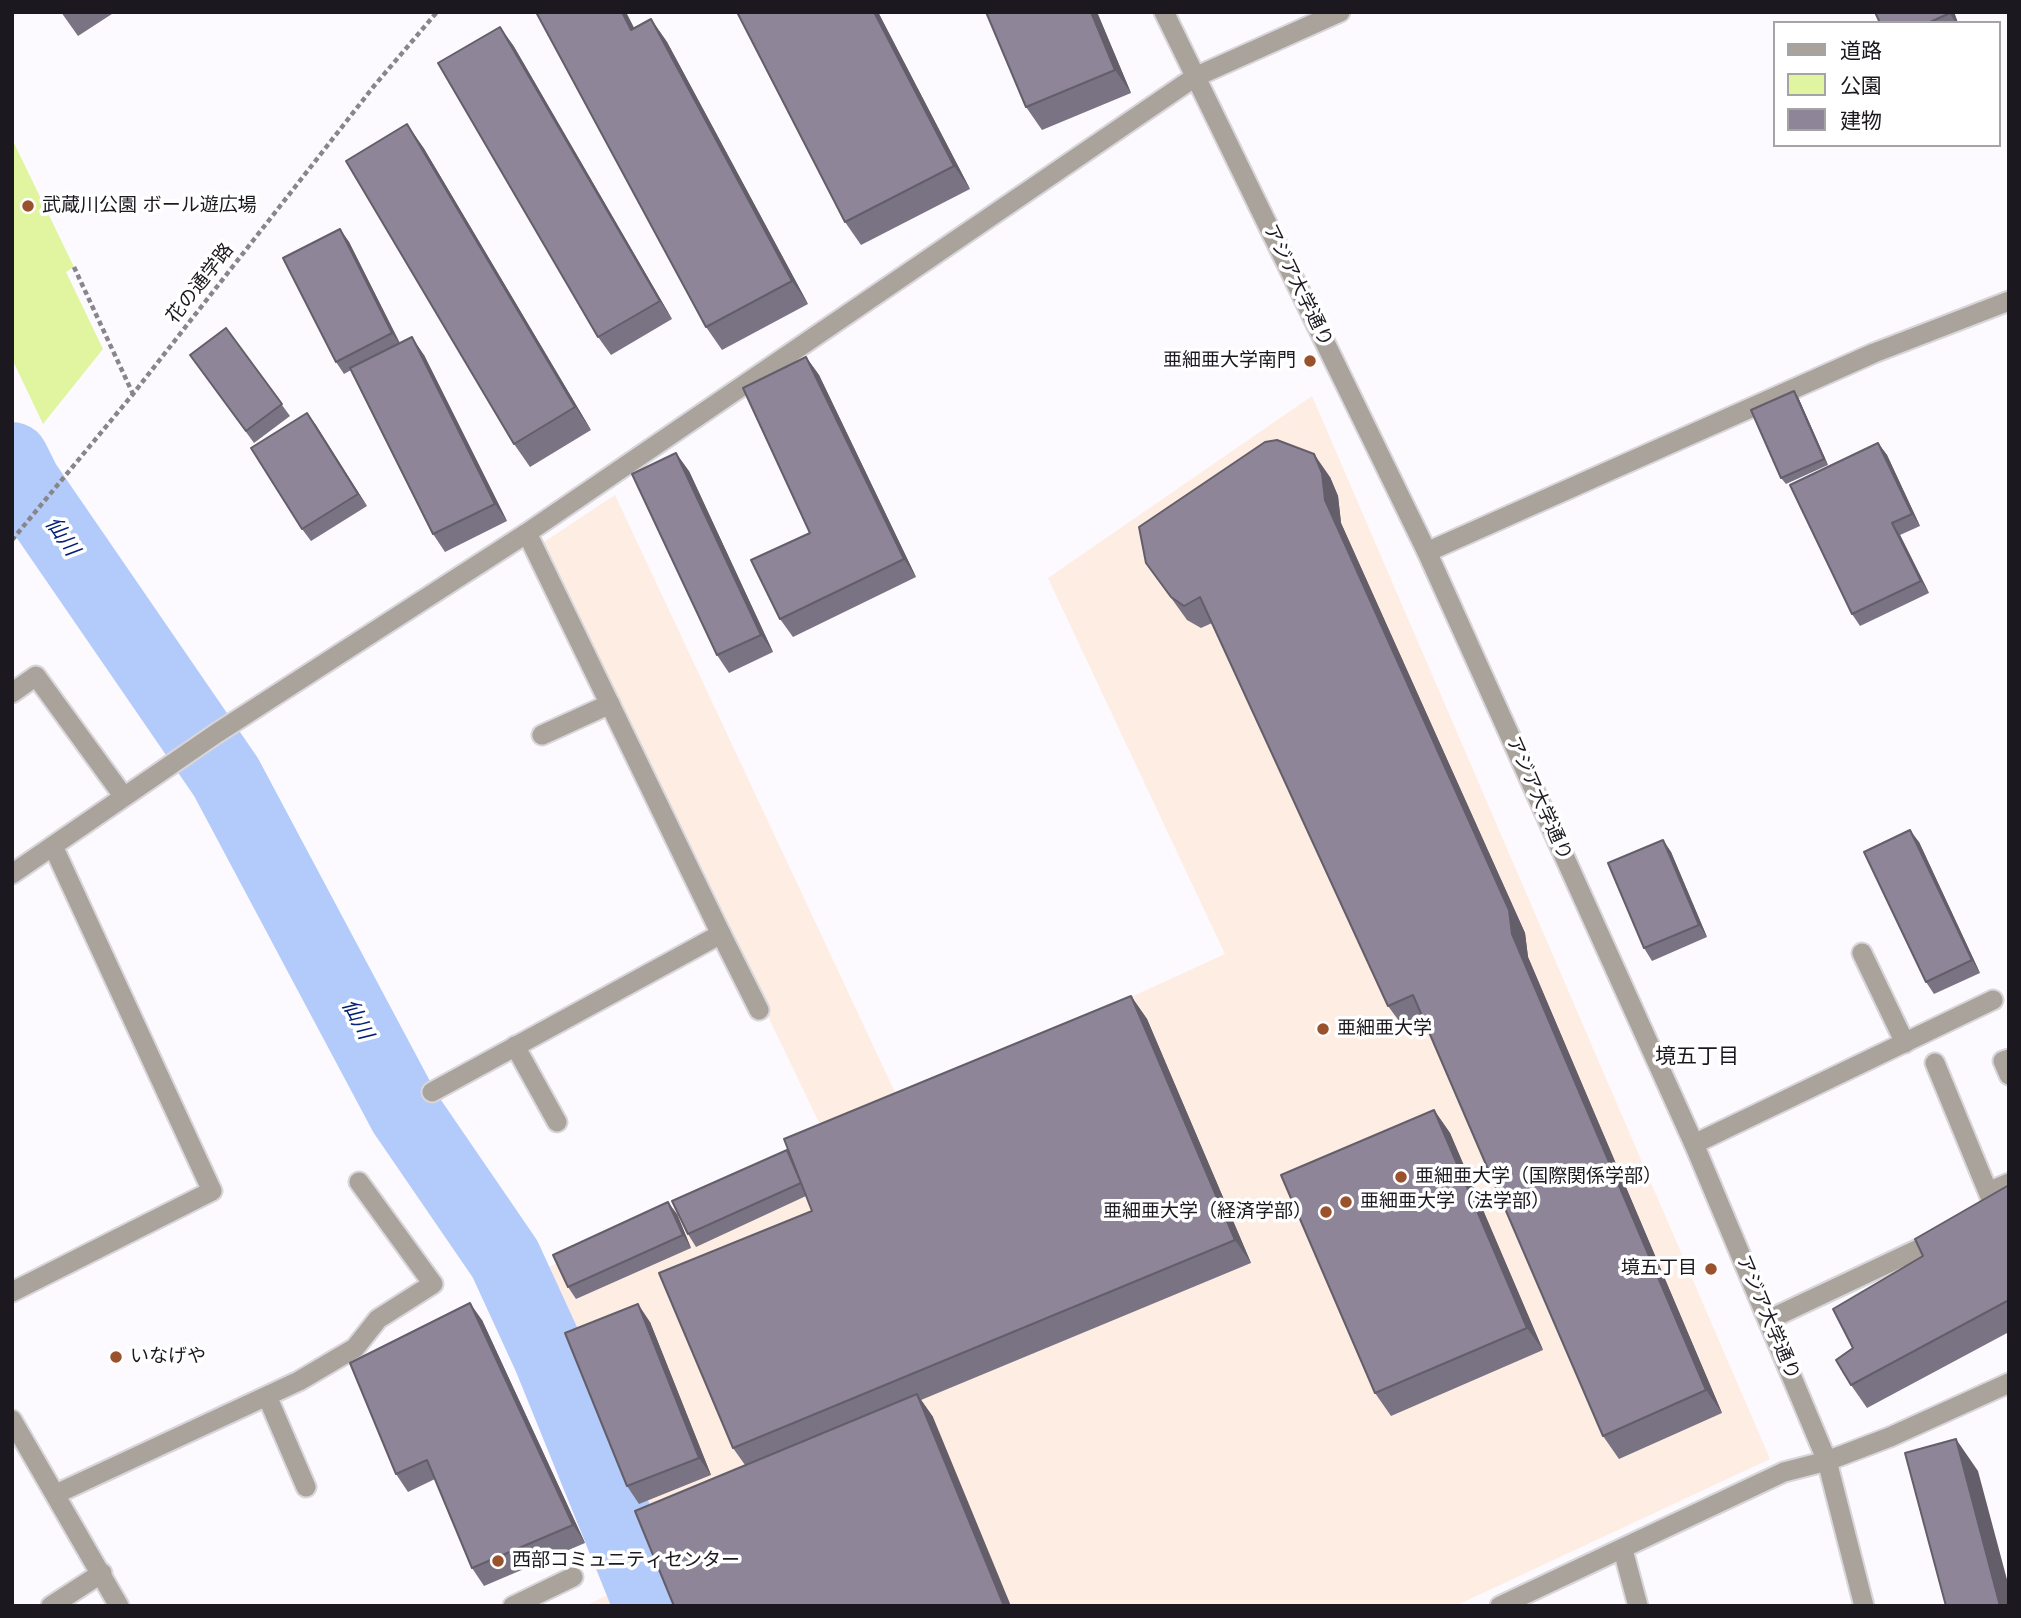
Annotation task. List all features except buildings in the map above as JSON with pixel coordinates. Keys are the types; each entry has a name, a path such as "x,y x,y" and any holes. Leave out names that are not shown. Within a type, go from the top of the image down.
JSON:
{"street":[{"name":"アジア大学通り","path":"1164,12 1427,552 1694,1144 1827,1461 1864,1606"},
{"path":"12,874 217,733 527,533 1195,77 1340,12"},
{"path":"1427,552 1874,353 2009,301"},
{"path":"527,533 759,1010"},
{"path":"12,693 36,676 124,797"},
{"path":"542,735 610,704"},
{"path":"12,1292 212,1191 53,846"},
{"path":"432,1092 721,934"},
{"path":"1862,953 1905,1043"},
{"path":"1694,1144 1993,1000"},
{"path":"515,1045 557,1122"},
{"path":"2009,1059 2003,1061 2009,1075"},
{"path":"1768,1320 1995,1209 1935,1063"},
{"path":"56,1494 267,1396 355,1348 378,1319 433,1284 359,1182"},
{"path":"1988,1192 2009,1183"},
{"path":"1500,1606 1784,1472 1827,1461 1889,1437 2009,1383"},
{"path":"267,1396 306,1488"},
{"path":"12,1420 119,1606"},
{"path":"1623,1550 1638,1606"},
{"path":"51,1606 102,1573"},
{"path":"513,1606 573,1577"}],"path":[{"name":"花の通学路","path":"12,540 133,394 374,86 437,12"},
{"path":"74,267 133,394"}],"shaded area":[{"name":"亜細亜大学","path":"1312,396 1770,1459 1455,1606 585,1606 655,1572 538,1272 826,1137 541,544 615,495 900,1103 1225,954 1048,578"}],"green space":[{"path":"14,143 74,267 66,272 103,349 43,424 12,359"}],"waterway":[{"name":"仙川","path":"12,459 24,483 226,777 405,1113 505,1259 550,1357 651,1606"}],"place":[{"name":"武蔵川公園 ボール遊広場","path":"28,206"},
{"name":"亜細亜大学南門","path":"1310,361"},
{"name":"亜細亜大学","path":"1323,1029"},
{"name":"亜細亜大学（国際関係学部）","path":"1401,1177"},
{"name":"亜細亜大学（法学部）","path":"1346,1202"},
{"name":"亜細亜大学（経済学部）","path":"1326,1212"},
{"name":"境五丁目","path":"1711,1269"},
{"name":"いなげや","path":"116,1357"},
{"name":"西部コミュニティセンター","path":"498,1561"}],"district":[{"name":"境五丁目","path":"1697,1058"}]}
